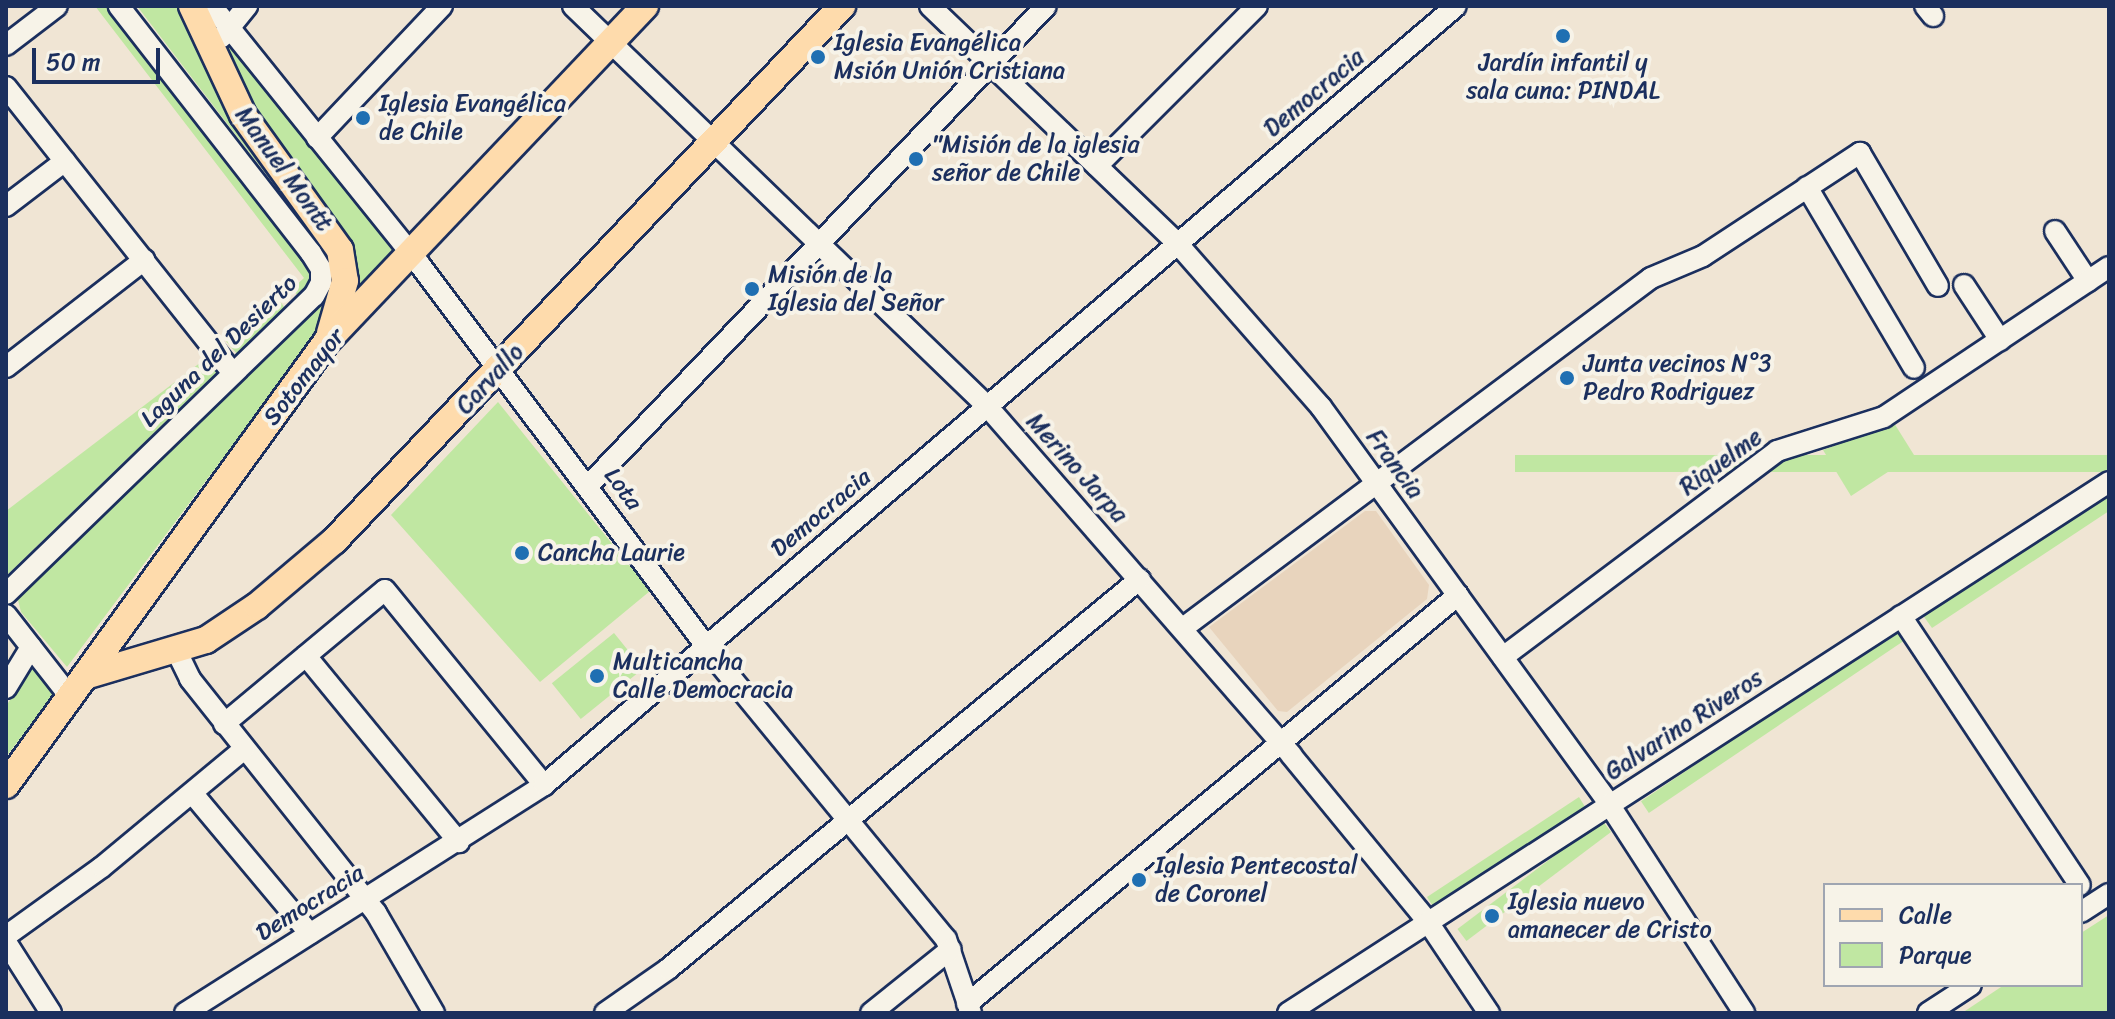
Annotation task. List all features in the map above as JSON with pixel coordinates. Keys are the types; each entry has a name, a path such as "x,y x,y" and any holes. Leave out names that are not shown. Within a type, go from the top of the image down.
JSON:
{"main road":[{"name":"Manuel Montt","path":"192,6 243,115 340,250 343,292 327,341"},
{"name":"Sotomayor","path":"6,785 327,341 645,6"},
{"name":"Carvallo","path":"77,686 177,652 238,619 324,550 842,6"}],"street":[{"path":"6,45 57,6"},
{"name":"Laguna del Desierto","path":"6,594 314,296 321,269 119,6"},
{"name":"Lota","path":"212,6 499,369 706,644 951,949 969,1009"},
{"path":"216,58 229,25 247,6"},
{"path":"317,138 442,6"},
{"name":"Merino Jarpa","path":"573,6 987,406 1183,628 1428,922 1489,1013"},
{"name":"Francia","path":"930,6 1177,243 1278,355 1377,483 1609,804 1744,1013"},
{"path":"588,486 1046,6"},
{"path":"1097,166 1257,6"},
{"name":"Democracia","path":"185,1013 459,842 544,785 1456,6"},
{"path":"6,87 233,373"},
{"path":"1183,628 1651,278 1696,260 1860,153 1938,286"},
{"path":"6,206 65,161"},
{"path":"1807,187 1914,368"},
{"path":"2055,231 2088,281"},
{"path":"6,367 144,260"},
{"name":"Riquelme","path":"1503,657 1777,451 1876,421 2109,267"},
{"path":"1964,285 2000,340"},
{"name":"Galvarino Riveros","path":"1288,1013 2109,482"},
{"path":"605,1013 659,976 1140,579"},
{"path":"224,724 385,590 544,785"},
{"path":"969,1009 1279,742 1458,595"},
{"path":"6,615 31,647 77,686"},
{"path":"1901,616 2078,883"},
{"path":"6,688 31,647"},
{"path":"177,652 183,669 224,724 366,899 434,1013"},
{"path":"306,656 459,842"},
{"path":"6,936 193,794 244,749"},
{"path":"193,794 310,934"},
{"path":"6,942 51,1013"},
{"path":"871,1013 951,949"},
{"path":"1928,1013 1968,987"}],"shaded area":[{"path":"1365,511 1376,511 1429,585 1427,599 1287,712 1278,711 1209,627"}],"green space":[{"path":"95,6 109,6 314,270 312,285 299,297 292,289 304,278"},
{"path":"137,6 186,6 338,265 323,324 67,667 21,612 17,596 332,272 328,255"},
{"path":"230,44 392,250 355,301 352,249 343,232 259,123 227,51"},
{"path":"276,296 285,308 237,354 226,341"},
{"path":"209,356 220,369 6,576 6,511"},
{"name":"Cancha Laurie","path":"498,402 650,591 540,682 391,515"},
{"path":"1894,423 1914,455 1851,496 1823,450"},
{"path":"1515,455 2109,455 2109,472 1515,472"},
{"path":"2109,493 2109,511 1932,628 1922,614"},
{"path":"1898,628 1906,640 1649,813 1641,801"},
{"name":"Multicancha Calle Democracia","path":"614,633 643,669 581,719 552,683"},
{"path":"36,662 62,683 6,757 6,706"},
{"path":"1579,797 1587,810 1434,908 1427,897"},
{"path":"1602,820 1611,832 1466,941 1457,929"},
{"path":"2109,915 2109,1013 1962,1013 2001,987 2083,987 2083,932"}],"place":[{"name":"Jardín infantil y sala cuna: PINDAL","path":"1563,36"},
{"name":"Iglesia Evangélica Msión Unión Cristiana","path":"818,57"},
{"name":"Iglesia Evangélica de Chile","path":"363,118"},
{"name":"\"Misión de la iglesia señor de Chile","path":"916,159"},
{"name":"Misión de la Iglesia del Señor","path":"752,289"},
{"name":"Junta vecinos N°3 Pedro Rodriguez","path":"1567,378"},
{"name":"Cancha Laurie","path":"522,553"},
{"name":"Multicancha Calle Democracia","path":"597,676"},
{"name":"Iglesia Pentecostal de Coronel","path":"1139,880"},
{"name":"Iglesia nuevo amanecer de Cristo","path":"1492,916"}]}
